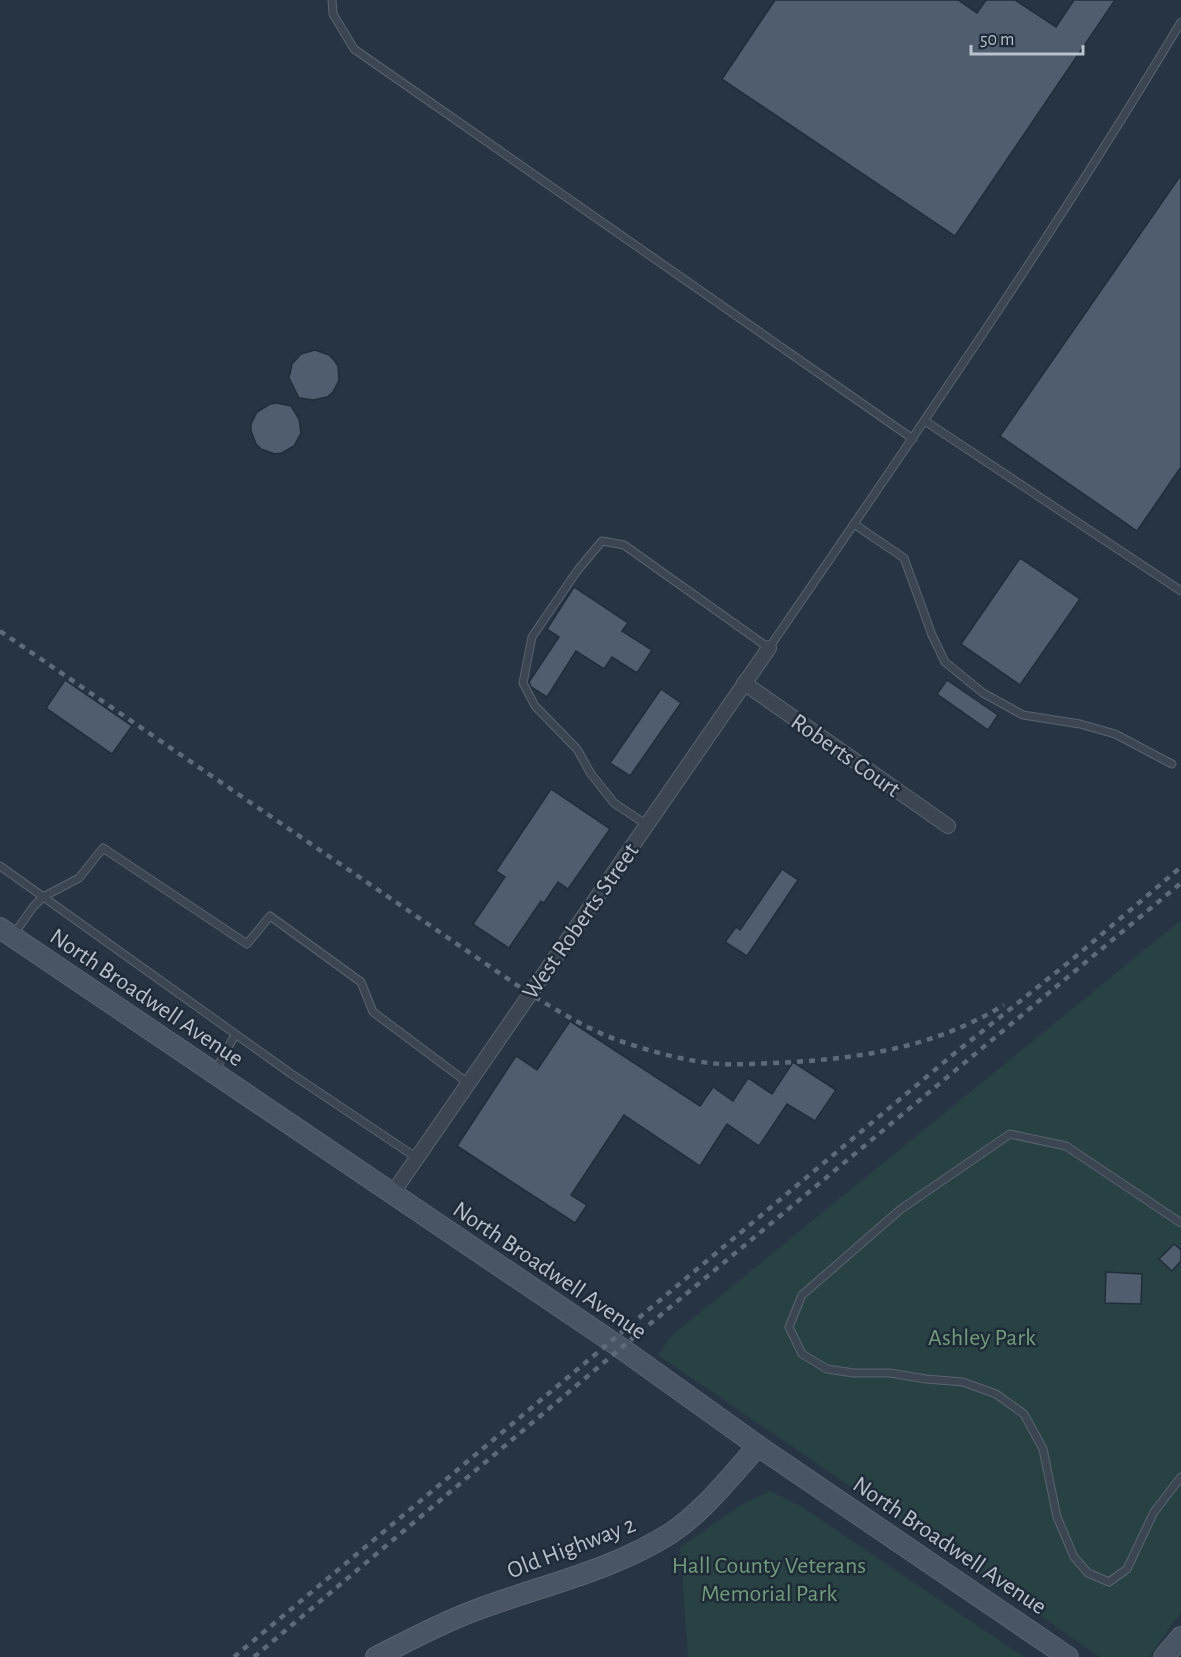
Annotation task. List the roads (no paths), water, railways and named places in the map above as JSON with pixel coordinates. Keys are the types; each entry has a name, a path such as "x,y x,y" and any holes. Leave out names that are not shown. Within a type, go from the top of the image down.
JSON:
{"main road":[{"name":"North Broadwell Avenue","path":"6,932 621,1348 758,1446 1068,1657"},
{"name":"Old Highway 2","path":"376,1657 471,1612 612,1563 655,1542 700,1510 758,1446"},
{"path":"1164,1657 1181,1637"}],"street":[{"name":"West Roberts Street","path":"392,1194 769,648"},
{"name":"Roberts Court","path":"744,683 948,826"}],"lane":[{"path":"332,0 333,14 354,49 913,439"},
{"path":"647,825 614,803 591,774 577,749 535,706 523,683 532,637 577,570 602,541 624,545 769,648 925,421 1124,117 1181,22"},
{"path":"925,421 1181,591"},
{"path":"854,524 904,558 932,634 945,662 983,693 1023,715 1080,724 1115,734 1172,764"},
{"path":"6,932 43,897 79,878 104,848 247,944 270,916 361,982 373,1012 468,1083"},
{"path":"0,866 236,1035 417,1158"},
{"path":"214,1073 236,1035"},
{"path":"1181,1224 1066,1146 1010,1134 892,1217 802,1295 789,1327 802,1354 826,1368 854,1373 890,1373 963,1382 996,1394 1024,1414 1043,1449 1057,1517 1074,1557 1088,1573 1109,1582 1127,1569 1154,1512 1181,1477"}],"railway":[{"path":"0,631 530,994 575,1021 611,1038 659,1053 709,1063 749,1064 822,1060 903,1047 954,1030 1004,1005"},
{"path":"234,1657 955,1053 1069,962 1181,867"},
{"path":"254,1657 621,1348 1181,883"}],"park label":[{"name":"Ashley Park","path":"982,1337"},
{"name":"Hall County Veterans Memorial Park","path":"769,1579"}]}
